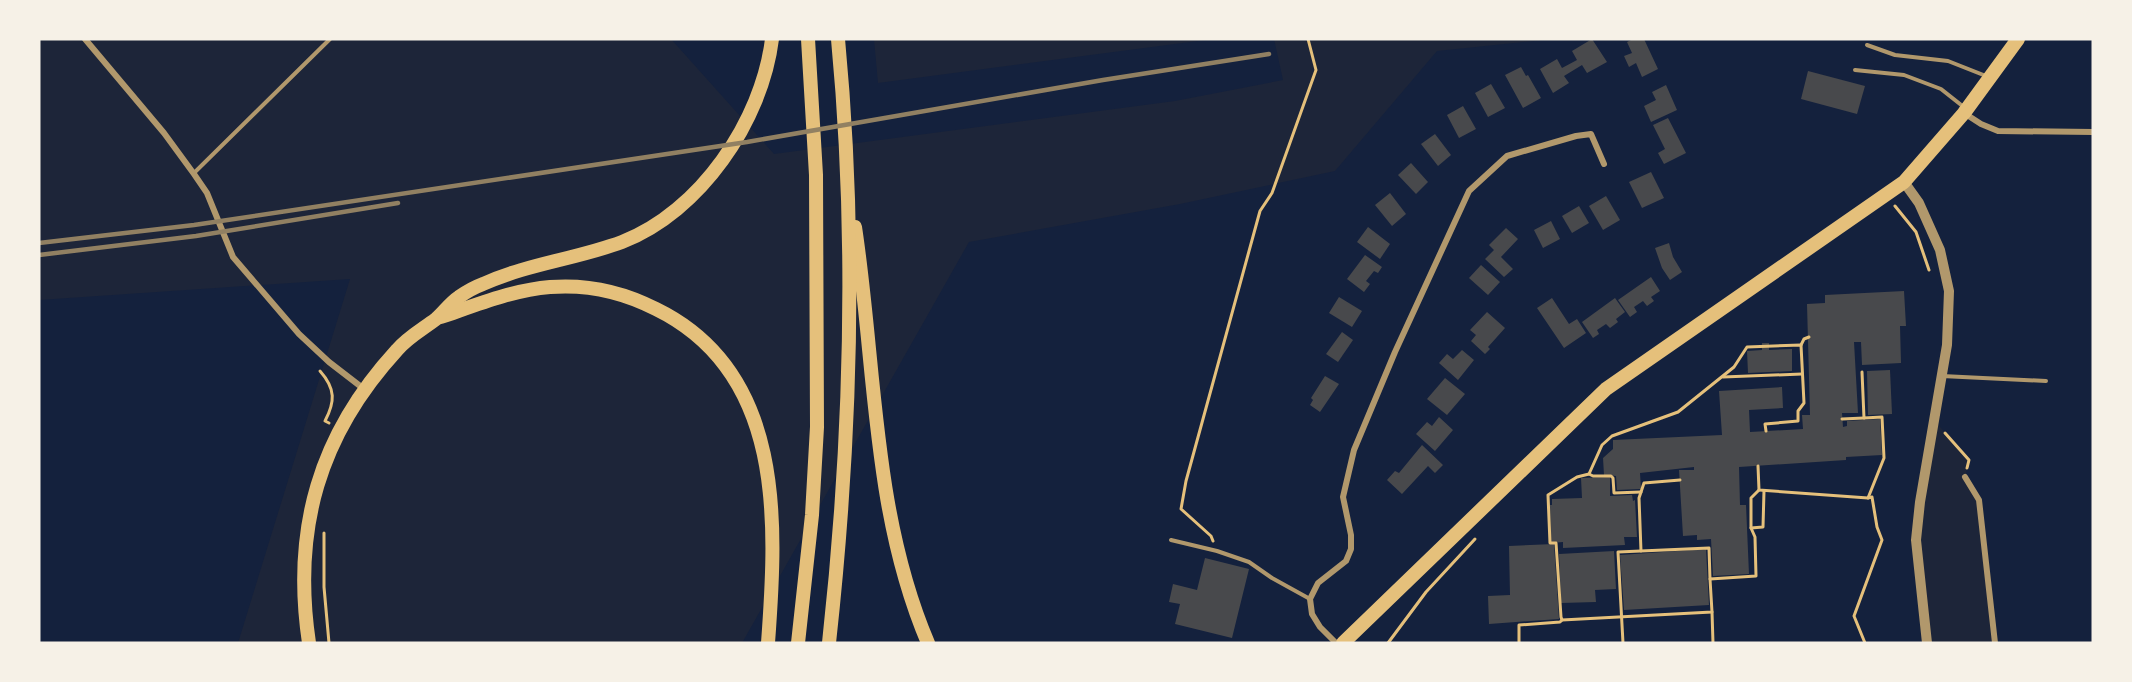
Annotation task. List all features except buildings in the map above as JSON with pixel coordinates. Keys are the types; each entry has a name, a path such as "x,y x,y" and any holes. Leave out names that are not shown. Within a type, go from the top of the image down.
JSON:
{"main road":[{"path":"309,643 303,608 303,565 308,525 317,485 329,451 364,389 398,349 436,319 458,297 507,274 623,241 652,226 681,206 700,186 743,129 764,77 772,39"},
{"path":"798,643 812,515 817,427 816,175 808,39"},
{"path":"829,643 841,523 846,429 847,175 838,39"},
{"path":"1344,643 1606,389 1904,182 1965,111 2018,39"},
{"path":"847,175 884,476 895,538 909,593 928,643"},
{"path":"436,319 520,292 550,287 579,287 610,291 638,300 666,314 701,339 716,354 736,384 750,409 764,449 774,523 774,572 768,643"}],"street":[{"path":"85,39 158,125 207,193 233,257 299,334 329,362 364,389"},
{"path":"1965,111 1981,124 1998,131 2093,132"},
{"path":"1336,643 1320,627 1312,614 1310,599 1318,583 1346,561 1352,549 1343,496 1354,450 1395,352 1469,191 1507,156 1576,136 1591,134 1604,164"},
{"path":"1904,182 1919,203 1940,250 1949,291 1947,345 1920,502 1916,540 1926,642"},
{"path":"1965,477 1979,500 1995,643"}],"lane":[{"path":"194,174 330,39"},
{"path":"1867,45 1895,55 1948,61 1989,78"},
{"path":"1855,70 1904,75 1941,89 1965,111"},
{"path":"1941,376 2046,381"},
{"path":"1171,540 1217,551 1249,562 1310,599"}],"path":[{"path":"1217,551 1211,536 1181,509 1186,481 1260,211 1272,193 1316,70 1308,39"},
{"path":"1919,203 1895,206 1916,232 1931,274"},
{"path":"1766,431 1766,424 1798,421 1798,411 1804,403 1801,345 1804,339 1809,337"},
{"path":"1589,474 1602,445 1612,436 1678,412 1734,367 1747,347 1801,345"},
{"path":"316,367 330,384 333,393 333,406 325,421"},
{"path":"1862,372 1864,418"},
{"path":"1722,377 1802,374"},
{"path":"1842,419 1882,417 1884,458 1868,498"},
{"path":"1934,420 1969,460 1965,477"},
{"path":"1710,579 1756,576 1755,537 1751,528 1751,498 1758,490 1758,466"},
{"path":"1562,620 1556,543 1550,543 1548,495 1577,477 1589,474 1611,476 1614,493 1641,492"},
{"path":"1641,551 1639,498 1644,483 1680,480"},
{"path":"1758,490 1872,497 1877,527 1882,540 1854,616 1865,643"},
{"path":"1751,528 1763,527 1764,491"},
{"path":"324,527 324,587 329,643"},
{"path":"1388,643 1426,592 1481,533"},
{"path":"1623,643 1618,552 1709,548 1713,643"},
{"path":"1520,643 1519,625 1562,620 1712,612"}],"shaded area":[{"path":"39,39 671,39 774,154 1175,101 1283,80 1274,39 1553,39 1437,51 1335,171 1180,204 969,242 742,643 238,643 350,279 39,300"},
{"path":"874,39 1213,39 878,83"},
{"path":"1934,420 1969,460 1965,477 1979,500 1995,643 1927,643 1916,540"}],"railway":[{"path":"39,243 194,225 747,142 1103,80 1269,54"},
{"path":"39,255 196,236 398,203"}]}
